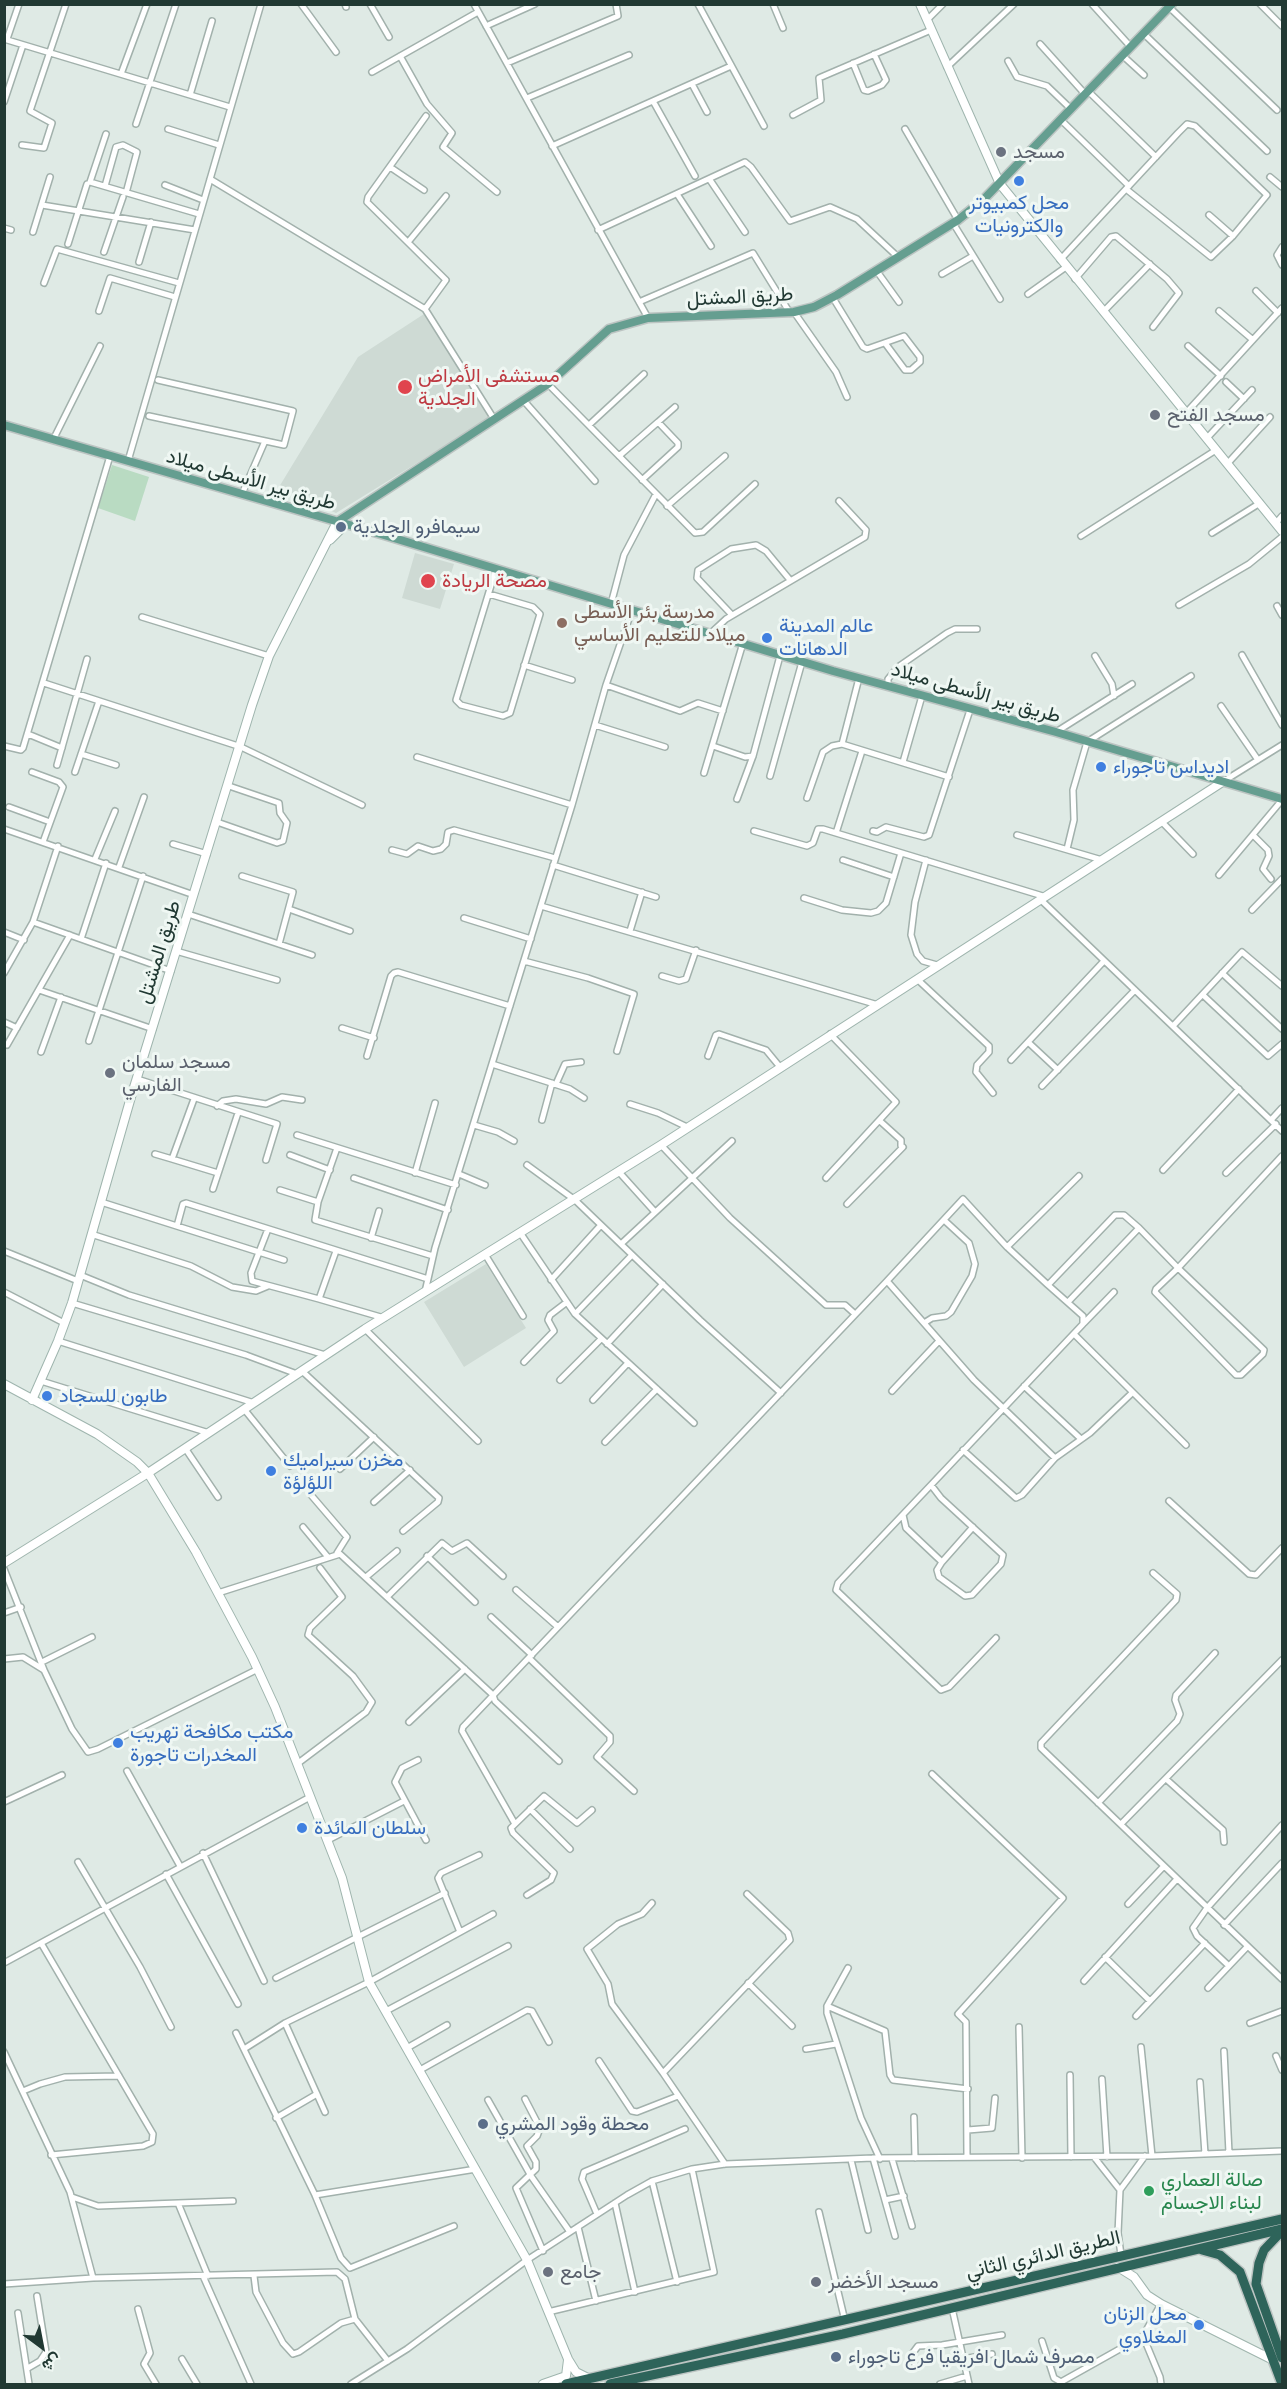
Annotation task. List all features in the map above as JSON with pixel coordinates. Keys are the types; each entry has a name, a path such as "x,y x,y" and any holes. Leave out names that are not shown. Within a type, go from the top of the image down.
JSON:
{"highway":[{"name":"الطريق الدائري الثاني","path":"566,2385 1282,2218"},
{"name":"الطريق الدائري الثاني","path":"610,2385 807,2342 1118,2267 1282,2231"},
{"path":"1260,2311 1256,2284 1257,2270 1268,2244 1282,2231"},
{"path":"1197,2249 1214,2252 1236,2266 1260,2311 1278,2359 1282,2385"},
{"path":"807,2330 804,2337 807,2342"},
{"path":"778,2336 780,2348"}],"main road":[{"path":"920,4 1000,184 1102,313 1282,531"},
{"name":"طريق المشتل","path":"32,1400 72,1303 137,1079 269,656 327,543 341,523 362,505 548,384 600,335 620,325 648,318 792,312 833,298 955,221 1000,184 1170,6"},
{"name":"طريق بير الأسطى ميلاد","path":"4,424 711,633 780,656 1056,732 1282,799"},
{"path":"4,1563 148,1473 365,1329 619,1172 1224,781"},
{"path":"4,1384 111,1442 148,1473 218,1593 258,1669 328,1840 369,1982 527,2260 568,2359 576,2372 590,2379"},
{"path":"1134,2277 1138,2264 1150,2260"},
{"path":"1118,2267 1134,2277 1147,2295 1161,2304 1278,2359"},
{"path":"543,2385 566,2376 568,2359"}],"street":[{"path":"19,4 5,39 230,107"},
{"path":"22,145 44,148 52,123 30,111 66,4"},
{"path":"121,74 147,4"},
{"path":"136,124 176,4"},
{"path":"128,461 261,4"},
{"path":"301,4 336,52"},
{"path":"370,4 389,37"},
{"path":"474,4 648,318"},
{"path":"486,26 535,4"},
{"path":"507,63 618,16 616,4"},
{"path":"698,4 764,126"},
{"path":"773,4 783,28"},
{"path":"927,20 943,4"},
{"path":"947,67 1014,4"},
{"path":"1092,4 1130,46"},
{"path":"1260,4 1282,26"},
{"path":"1170,6 1277,110"},
{"path":"372,72 478,12"},
{"path":"190,95 212,21"},
{"path":"793,115 821,100 819,78 931,30"},
{"path":"1143,33 1267,151"},
{"path":"1040,44 1087,93 1156,157"},
{"path":"4,102 23,45"},
{"path":"853,63 864,90 868,91 882,85 886,80 874,54"},
{"path":"527,98 629,55"},
{"path":"1122,55 1144,75"},
{"path":"400,56 427,104 452,133 443,147 497,192"},
{"path":"1008,61 1017,77 1047,86 1071,109"},
{"path":"552,146 731,66"},
{"path":"692,84 707,112"},
{"path":"653,101 695,176"},
{"path":"425,309 446,280 367,202 426,116"},
{"path":"1028,294 1063,264 1128,187 1185,126 1192,124 1266,193 1265,199 1215,256 1206,255 1128,187 1061,120"},
{"path":"168,129 219,145"},
{"path":"905,129 973,256 999,299"},
{"path":"106,134 90,182 124,195 200,214"},
{"path":"104,252 137,152 123,145 116,147 105,186"},
{"path":"598,230 710,180 742,163 748,163 790,221 794,222 818,210 830,207 863,223 898,257"},
{"path":"390,167 424,190"},
{"path":"33,232 50,177"},
{"path":"1270,177 1282,187"},
{"path":"210,178 425,309 495,420"},
{"path":"710,180 745,232"},
{"path":"68,244 87,184"},
{"path":"165,185 204,200"},
{"path":"677,194 711,246"},
{"path":"409,241 446,196"},
{"path":"42,205 195,230"},
{"path":"1209,215 1233,236"},
{"path":"139,262 152,222"},
{"path":"1075,279 1113,236 1119,238 1179,293 1153,327"},
{"path":"1282,247 1277,255 1282,265"},
{"path":"44,283 57,249 179,283"},
{"path":"639,302 753,253 836,372 847,397"},
{"path":"942,274 973,256"},
{"path":"1102,313 1150,264"},
{"path":"876,270 900,302"},
{"path":"99,311 110,278 175,297"},
{"path":"1186,413 1280,311 1256,291"},
{"path":"833,298 863,347 867,349 904,336 920,357 920,362 911,370 905,370 885,343"},
{"path":"1219,311 1254,340"},
{"path":"53,440 100,346"},
{"path":"1188,346 1221,376"},
{"path":"589,425 644,374"},
{"path":"149,416 284,445 293,411 158,380"},
{"path":"1226,382 1244,399"},
{"path":"548,384 695,533 703,532 755,484"},
{"path":"1207,438 1252,390"},
{"path":"524,401 595,481"},
{"path":"619,456 675,407"},
{"path":"1228,464 1270,417"},
{"path":"642,480 678,447 678,443 658,422"},
{"path":"242,494 265,441"},
{"path":"1081,536 1216,450"},
{"path":"4,746 21,750 28,734 110,456"},
{"path":"667,506 725,456"},
{"path":"612,604 624,555 656,494"},
{"path":"711,633 732,615 865,537 866,530 839,501"},
{"path":"1212,533 1260,503"},
{"path":"1276,523 1282,516"},
{"path":"1179,604 1249,564 1282,537"},
{"path":"732,615 697,578 698,570 731,549 756,545 766,551 790,580"},
{"path":"489,594 539,610 510,712 503,716 458,703 456,700 496,569"},
{"path":"1277,606 1282,615"},
{"path":"425,1292 433,1256 572,805 606,686 632,610"},
{"path":"142,617 269,656"},
{"path":"888,686 888,679 898,667 947,633 955,629 978,629"},
{"path":"704,773 743,643"},
{"path":"1242,655 1282,725"},
{"path":"737,799 753,756 780,656"},
{"path":"1095,656 1112,684 1114,696"},
{"path":"57,765 87,659"},
{"path":"770,776 802,662"},
{"path":"524,665 572,680"},
{"path":"1066,849 1074,820 1073,790 1088,742 1191,676"},
{"path":"842,744 859,678"},
{"path":"44,683 240,747 362,805"},
{"path":"1056,732 1132,684"},
{"path":"606,686 680,711 698,704 723,711"},
{"path":"903,762 922,696"},
{"path":"75,772 99,701"},
{"path":"1221,706 1258,760"},
{"path":"873,831 877,832 886,827 924,837 929,835 970,710"},
{"path":"595,726 665,747"},
{"path":"28,734 62,748"},
{"path":"807,798 824,752 832,746 842,744 949,777"},
{"path":"713,746 745,757 753,756"},
{"path":"1224,781 1282,746"},
{"path":"836,833 862,751"},
{"path":"81,754 116,765"},
{"path":"417,757 572,805"},
{"path":"32,772 59,782 63,787 44,842"},
{"path":"217,822 277,843 283,841 287,823 280,813 279,803 229,786"},
{"path":"118,867 144,798"},
{"path":"1219,875 1282,799"},
{"path":"9,807 50,822"},
{"path":"95,859 115,811"},
{"path":"1162,822 1193,854"},
{"path":"754,831 807,846 813,843 820,828 1044,898 1104,961 1282,1131"},
{"path":"4,829 194,895"},
{"path":"392,850 407,854 420,846 433,851 441,849 446,844 448,832 454,830 555,858"},
{"path":"1017,835 1102,860"},
{"path":"1253,835 1268,850 1269,856 1263,869 1271,879"},
{"path":"173,844 207,854"},
{"path":"5,972 33,922 58,846"},
{"path":"804,898 842,910 871,913 886,903 901,853"},
{"path":"843,860 894,877"},
{"path":"926,860 915,902 911,935 917,954 923,961 937,965"},
{"path":"81,939 106,863"},
{"path":"553,865 656,897"},
{"path":"89,1041 143,876"},
{"path":"242,876 290,890 293,895 279,944"},
{"path":"1252,910 1282,879"},
{"path":"630,931 642,892"},
{"path":"541,906 878,1005"},
{"path":"289,909 350,931"},
{"path":"188,914 312,955"},
{"path":"465,918 531,939"},
{"path":"33,922 171,971"},
{"path":"4,933 24,940"},
{"path":"7,1045 70,935"},
{"path":"662,976 679,981 686,979 696,950"},
{"path":"176,951 277,980"},
{"path":"1173,1026 1242,952 1282,986"},
{"path":"524,961 588,978 634,994 617,1051"},
{"path":"1011,1060 1104,961"},
{"path":"367,1056 391,976 398,972 510,1006"},
{"path":"1222,973 1282,1029"},
{"path":"917,979 989,1046 989,1052 977,1065 976,1072 993,1093"},
{"path":"39,990 153,1029"},
{"path":"1042,1086 1134,990"},
{"path":"1203,995 1265,1054 1273,1054 1282,1044"},
{"path":"41,1052 61,998"},
{"path":"4,1022 17,1028"},
{"path":"342,1029 374,1038"},
{"path":"708,1056 716,1035 719,1034 766,1050 780,1066"},
{"path":"826,1178 894,1106 894,1100 830,1034"},
{"path":"1028,1042 1058,1070"},
{"path":"542,1120 554,1084 565,1064 581,1062"},
{"path":"492,1064 554,1084 584,1098"},
{"path":"137,1079 277,1124 266,1160"},
{"path":"1163,1170 1239,1089"},
{"path":"217,1106 223,1101 236,1099 266,1104 282,1097 302,1100"},
{"path":"172,1159 194,1099"},
{"path":"415,1173 435,1104"},
{"path":"630,1104 658,1113 687,1127"},
{"path":"1226,1173 1273,1122 1282,1108"},
{"path":"213,1189 238,1113"},
{"path":"847,1204 903,1147 901,1146 902,1140 880,1121"},
{"path":"474,1125 498,1132 514,1141"},
{"path":"297,1135 456,1185"},
{"path":"621,1244 732,1142"},
{"path":"661,1145 753,1240 826,1305 845,1305 855,1314"},
{"path":"337,1148 318,1202 314,1218 317,1222 433,1256"},
{"path":"155,1154 218,1173"},
{"path":"290,1155 330,1170"},
{"path":"1048,1286 1115,1215 1124,1215 1138,1228 1178,1268 1263,1350 1263,1354 1241,1375 1236,1375 1156,1294 1156,1289 1178,1268 1282,1156"},
{"path":"527,1165 575,1200 781,1393"},
{"path":"619,1172 656,1212"},
{"path":"459,1174 484,1185"},
{"path":"1007,1247 1078,1176"},
{"path":"354,1178 448,1210"},
{"path":"280,1190 318,1202"},
{"path":"515,1824 462,1731 493,1695 963,1199 1007,1247 1083,1316 1083,1324"},
{"path":"101,1202 284,1260"},
{"path":"177,1226 183,1204 186,1203 428,1279"},
{"path":"371,1238 379,1211"},
{"path":"924,1323 932,1318 946,1316 951,1312 972,1276 975,1264 969,1243 944,1220"},
{"path":"551,1280 601,1225"},
{"path":"1068,1302 1138,1228"},
{"path":"268,1229 251,1277 255,1282 385,1318"},
{"path":"91,1234 191,1266 232,1287 256,1291 268,1286"},
{"path":"521,1234 575,1314 694,1423"},
{"path":"4,1251 129,1295 325,1355"},
{"path":"320,1299 336,1251"},
{"path":"575,1314 632,1255"},
{"path":"486,1256 523,1316"},
{"path":"887,1281 1002,1408 1054,1458"},
{"path":"607,1344 663,1284"},
{"path":"4,1292 64,1323"},
{"path":"996,1638 949,1687 941,1690 837,1592 838,1583 1114,1292"},
{"path":"524,1362 554,1331 548,1320 550,1315 567,1302"},
{"path":"72,1303 300,1372 440,1499 403,1531"},
{"path":"365,1329 478,1441"},
{"path":"1074,1334 1186,1445"},
{"path":"560,1380 601,1339"},
{"path":"58,1341 254,1403"},
{"path":"892,1391 939,1341"},
{"path":"593,1400 628,1363"},
{"path":"41,1381 209,1433"},
{"path":"1024,1386 1081,1439"},
{"path":"605,1442 657,1389"},
{"path":"963,1450 1016,1498 1022,1495 1054,1458 1081,1439 1132,1393"},
{"path":"244,1409 290,1466"},
{"path":"340,1469 374,1437"},
{"path":"185,1448 218,1497"},
{"path":"374,1502 410,1470"},
{"path":"931,1485 1003,1555 1001,1564 970,1597 959,1593 939,1577 937,1570 973,1527"},
{"path":"218,1593 337,1553 347,1537 311,1494"},
{"path":"1169,1501 1252,1576 1261,1572 1282,1548"},
{"path":"903,1515 906,1528 942,1562"},
{"path":"303,1527 327,1556"},
{"path":"387,1597 439,1544 452,1551 467,1543 503,1576"},
{"path":"366,1577 397,1551"},
{"path":"337,1553 493,1695 498,1704 559,1761"},
{"path":"427,1556 475,1602"},
{"path":"297,1764 366,1712 372,1702 352,1677 308,1635 309,1628 342,1597 320,1568"},
{"path":"4,1569 21,1607 44,1670 82,1746 88,1752 93,1752 258,1669"},
{"path":"1153,1573 1177,1594 1176,1600 1041,1743 1043,1752 1122,1824 1282,1979"},
{"path":"516,1590 558,1627"},
{"path":"4,1614 21,1607"},
{"path":"491,1617 610,1736 610,1742 597,1757 634,1791"},
{"path":"42,1662 92,1637"},
{"path":"1098,1803 1177,1721 1180,1714 1175,1700 1176,1695 1215,1653"},
{"path":"4,1659 23,1657 44,1670"},
{"path":"1122,1824 1282,1660"},
{"path":"409,1722 465,1669"},
{"path":"417,1760 402,1768 396,1779 404,1801 426,1840"},
{"path":"127,1771 180,1866"},
{"path":"932,1774 1063,1898 958,2014 966,2022 967,2157"},
{"path":"4,1802 62,1775"},
{"path":"1166,1779 1223,1830 1224,1842"},
{"path":"527,1895 551,1880 554,1874 511,1831 515,1824 544,1796 577,1823 592,1810"},
{"path":"4,1963 310,1797"},
{"path":"328,1840 404,1801"},
{"path":"530,1809 570,1849"},
{"path":"1229,1966 1193,1930 1207,1908 1282,1825"},
{"path":"203,1853 264,1981"},
{"path":"460,1932 438,1875 479,1855"},
{"path":"78,1862 106,1907 171,2027"},
{"path":"1224,1925 1282,1863"},
{"path":"1128,1904 1164,1866"},
{"path":"166,1874 238,2004"},
{"path":"1083,1981 1178,1879"},
{"path":"276,1978 445,1893"},
{"path":"663,2073 790,1938 747,1894"},
{"path":"652,1904 642,1914 618,1924 587,1949 608,1984 608,1998 725,2164"},
{"path":"244,2049 285,2023 369,1982 493,1914"},
{"path":"41,1943 153,2133 152,2142 143,2146 51,2155"},
{"path":"1136,2016 1204,1943"},
{"path":"386,2011 508,1946"},
{"path":"1208,1988 1247,1947"},
{"path":"1105,1957 1150,2001"},
{"path":"848,1968 827,2006 836,2044 877,2158 895,2236"},
{"path":"748,1983 792,2026"},
{"path":"827,2006 885,2031 890,2075 893,2080 968,2088"},
{"path":"420,2070 527,2010 532,2011 549,2042"},
{"path":"1250,2023 1282,2011"},
{"path":"285,2023 325,2112"},
{"path":"407,2048 447,2025"},
{"path":"1019,2027 1022,2158"},
{"path":"236,2033 315,2195 341,2258 350,2268 454,2226"},
{"path":"806,2049 836,2044"},
{"path":"1141,2047 1152,2156"},
{"path":"1224,2051 1229,2153"},
{"path":"4,2052 72,2197 93,2278"},
{"path":"1276,2056 1282,2070"},
{"path":"600,2061 632,2111 637,2112 678,2096"},
{"path":"1070,2075 1071,2157"},
{"path":"23,2091 65,2077 119,2076"},
{"path":"1102,2079 1107,2157"},
{"path":"1200,2082 1205,2154"},
{"path":"276,2118 317,2094"},
{"path":"968,2130 992,2128 995,2098"},
{"path":"525,2099 540,2128 537,2136 526,2146 536,2162 536,2169 516,2188 543,2251"},
{"path":"488,2100 531,2176 570,2232"},
{"path":"914,2117 915,2158"},
{"path":"597,2214 582,2179 584,2172 685,2130"},
{"path":"351,2385 388,2361 527,2260 597,2214 652,2181 692,2169 725,2164 877,2158 1107,2157 1282,2151"},
{"path":"1121,2255 1118,2233 1120,2190 1144,2156"},
{"path":"1094,2157 1120,2190"},
{"path":"891,2158 912,2226"},
{"path":"851,2160 868,2230"},
{"path":"315,2195 420,2180 476,2169"},
{"path":"548,2312 711,2274 714,2269 692,2169"},
{"path":"652,2181 677,2282"},
{"path":"885,2200 904,2196"},
{"path":"72,2197 98,2206 233,2201"},
{"path":"178,2203 251,2385"},
{"path":"615,2203 635,2292"},
{"path":"819,2212 846,2321"},
{"path":"578,2227 596,2301"},
{"path":"4,2284 93,2278 254,2276 337,2272 345,2279 355,2319 388,2361"},
{"path":"254,2276 256,2292 283,2343 293,2354 341,2323 355,2319"},
{"path":"28,2368 40,2361 46,2352 37,2296"},
{"path":"1042,2341 1054,2378 1057,2382 1066,2382 1143,2336 1161,2304"},
{"path":"952,2308 969,2385"},
{"path":"138,2309 150,2353 144,2364 156,2385"},
{"path":"18,2313 29,2385"},
{"path":"916,2368 912,2354 918,2346 959,2343 1002,2335"},
{"path":"1143,2336 1160,2377 1161,2385"},
{"path":"963,2359 992,2354"},
{"path":"182,2359 196,2385"},
{"path":"648,2375 652,2385"},
{"path":"940,2385 967,2376"}],"shaded area":[{"name":"مستشفى الأمراض الجلدية","path":"424,314 490,418 336,513 279,487 358,357"},
{"name":"مصحة الريادة","path":"415,553 454,564 440,609 402,598"},
{"path":"486,1264 526,1328 464,1367 424,1302"}],"green space":[{"path":"112,465 149,477 135,521 98,508"}],"place":[{"name":"مسجد","path":"1001,152"},
{"name":"محل كمبيوتر والكترونيات","path":"1019,181"},
{"name":"مستشفى الأمراض الجلدية","path":"405,387"},
{"name":"مسجد الفتح","path":"1155,415"},
{"name":"سيمافرو الجلدية","path":"341,527"},
{"name":"مصحة الريادة","path":"428,581"},
{"name":"مدرسة بئر الأسطى ميلاد للتعليم الأساسي","path":"562,623"},
{"name":"عالم المدينة الدهانات","path":"767,638"},
{"name":"اديداس تاجوراء","path":"1101,767"},
{"name":"مسجد سلمان الفارسي","path":"110,1073"},
{"name":"طابون للسجاد","path":"47,1396"},
{"name":"مخزن سيراميك اللؤلؤة","path":"271,1471"},
{"name":"مكتب مكافحة تهريب المخدرات تاجورة","path":"118,1743"},
{"name":"سلطان المائدة","path":"302,1828"},
{"name":"محطة وقود المشري","path":"483,2124"},
{"name":"صالة العماري لبناء الاجسام","path":"1149,2191"},
{"name":"جامع","path":"548,2272"},
{"name":"مسجد الأخضر","path":"816,2282"},
{"name":"محل الزنان المغلاوي","path":"1199,2325"},
{"name":"مصرف شمال افريقيا فرع تاجوراء","path":"836,2357"}]}
